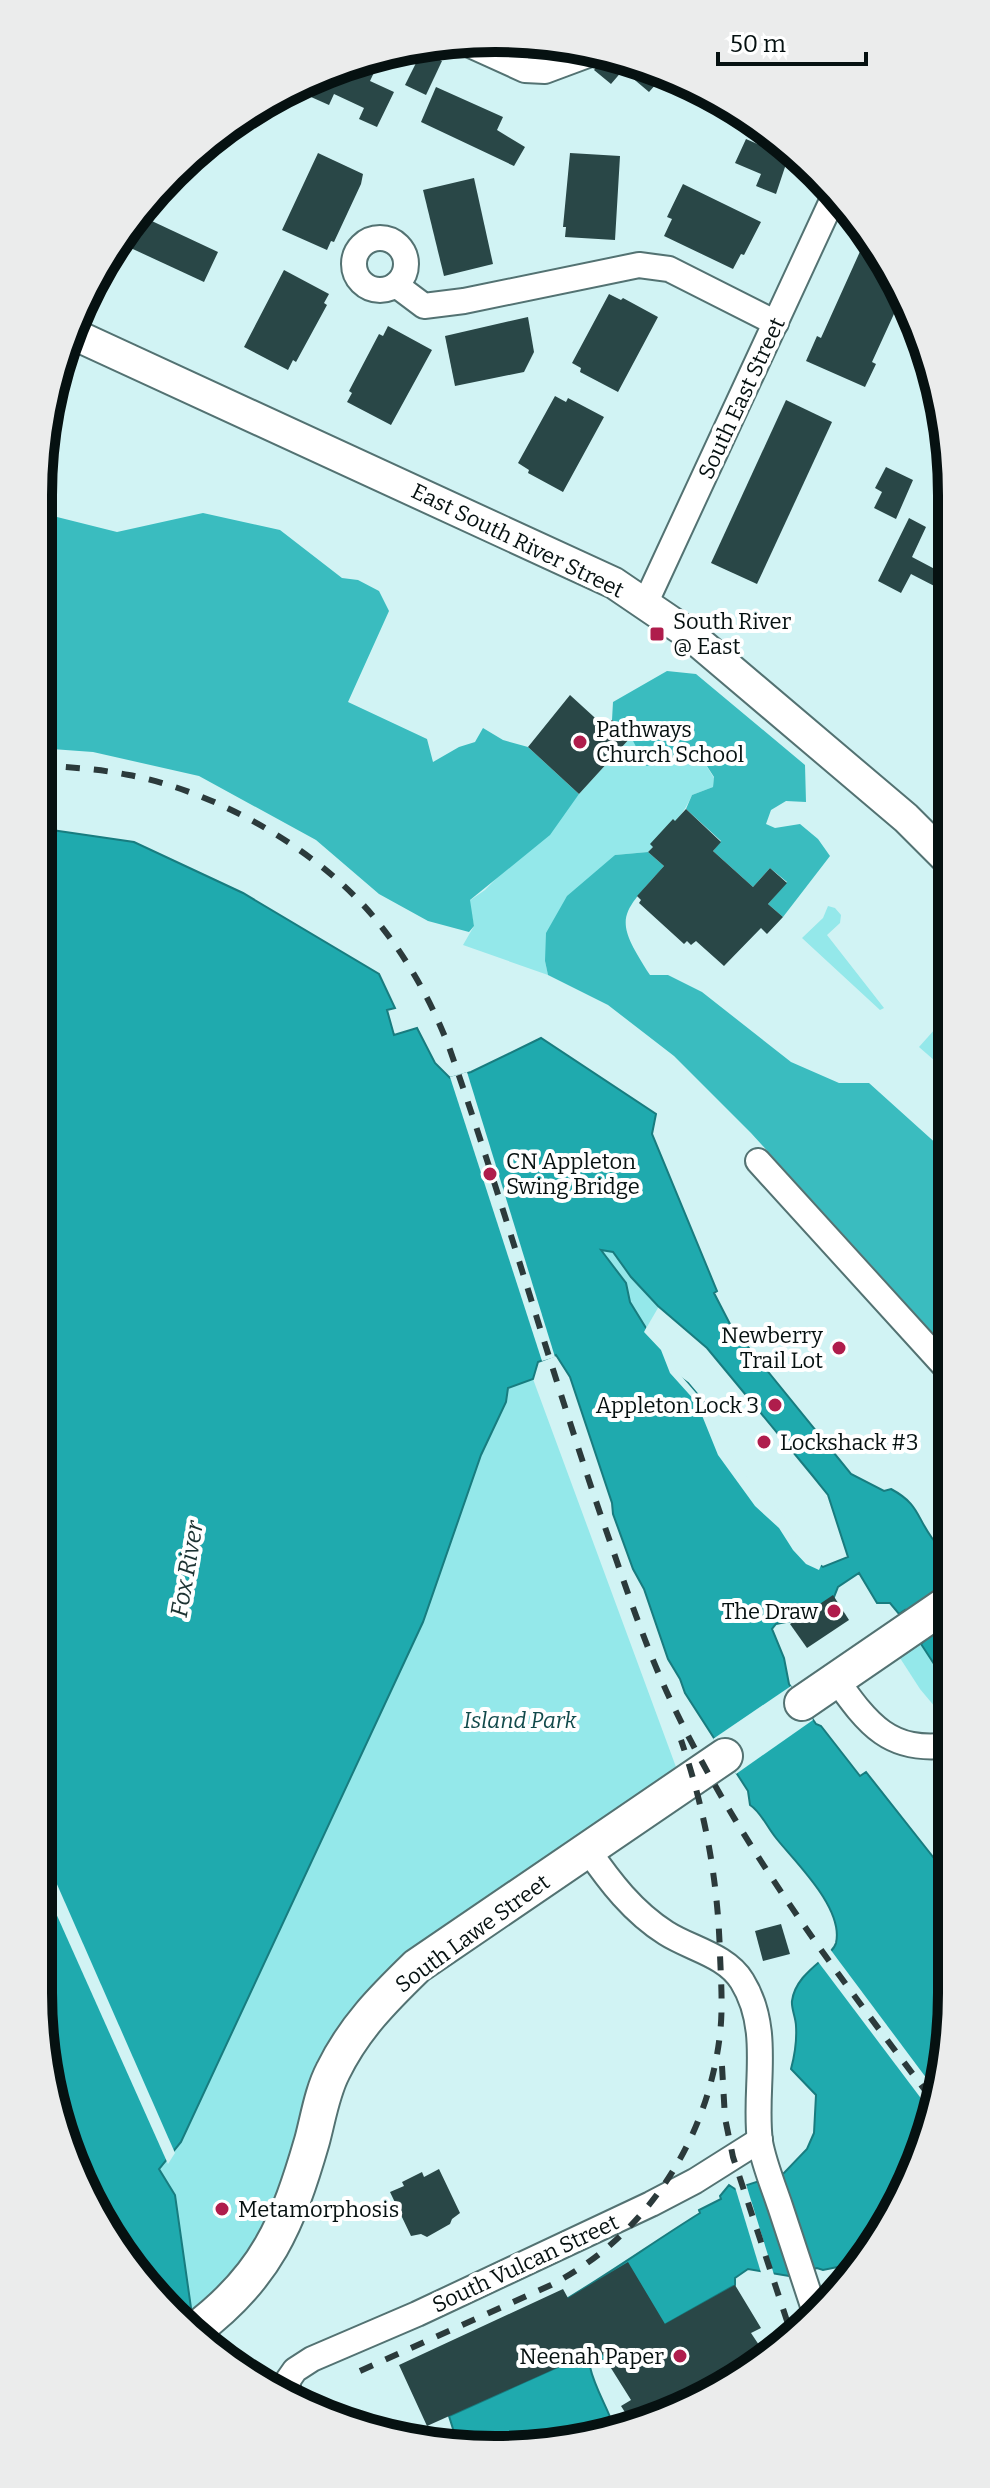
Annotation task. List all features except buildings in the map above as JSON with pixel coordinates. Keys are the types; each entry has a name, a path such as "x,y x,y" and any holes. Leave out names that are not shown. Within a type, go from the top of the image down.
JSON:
{"main road":[{"path":"802,1703 938,1610"},
{"name":"South Lawe Street","path":"201,2324 244,2287 279,2236 297,2192 331,2074 349,2042 377,2004 417,1966 725,1756"}],"street":[{"path":"486,52 525,70 545,71 575,60"},
{"name":"South East Street","path":"645,604 830,205"},
{"path":"396,285 424,306 464,301 621,266 660,266 776,323"},
{"name":"East South River Street","path":"81,338 614,583 689,634 822,745 938,850"},
{"path":"758,1161 938,1359"},
{"path":"835,1678 879,1732 900,1743 922,1748 938,1746"},
{"path":"588,1850 608,1879 643,1916 670,1936 720,1961 741,1979 754,2006 758,2028 760,2140 812,2302"},
{"name":"South Vulcan Street","path":"289,2385 295,2370 312,2359 417,2314 651,2204 695,2181 760,2140"}],"green space":[{"path":"631,737 686,752 696,749 714,778 713,787 692,795 680,816 651,844 653,847 648,852 615,855 545,961 548,975 463,945 474,926 469,901 485,890"},
{"path":"828,906 841,915 840,923 827,935 884,1008 880,1010 802,938 823,918"},
{"path":"938,1026 938,1064 919,1047"},
{"path":"590,1228 662,1301 644,1332 610,1272"},
{"name":"Island Park","path":"533,1379 676,1767 393,1967 283,2196 234,2280 190,2311 175,2195 158,2170 181,2142 462,1506 506,1402 508,1388"},
{"path":"921,1644 938,1670 938,1710 920,1689 900,1658"}],"shaded area":[{"path":"203,513 280,530 342,578 358,580 379,591 389,611 348,702 427,739 433,762 475,742 483,728 503,740 528,747 579,794 550,835 470,900 474,926 469,932 428,921 379,894 316,840 199,776 93,752 52,749 52,517 117,532"},
{"path":"667,671 696,674 805,765 806,802 786,801 771,810 766,824 775,828 800,824 818,839 830,856 783,917 768,904 787,882 770,868 753,887 713,851 721,841 686,809 692,795 713,787 714,777 696,749 646,766 631,737 612,720 613,702"},
{"path":"648,852 664,866 638,896 626,917 630,940 650,975 668,975 702,992 791,1062 839,1083 869,1083 938,1145 938,1339 751,1133 674,1056 608,1005 548,975 546,933 567,896 615,855"}],"water":[{"name":"Fox River","path":"52,830 134,842 243,893 379,974 395,1008 387,1010 394,1035 417,1028 435,1063 450,1078 471,1072 541,1038 656,1114 652,1134 717,1291 714,1293 731,1326 851,1474 884,1491 891,1489 907,1500 938,1544 938,1670 921,1644 925,1640 905,1610 899,1614 890,1603 877,1603 859,1573 838,1587 834,1597 796,1620 776,1624 772,1629 784,1658 789,1684 816,1724 821,1726 860,1776 866,1772 938,1863 937,2022 923,2108 892,2189 844,2266 823,2270 817,2268 789,2276 748,2269 735,2278 735,2285 590,2367 611,2421 524,2435 455,2434 449,2416 576,2359 568,2298 700,2213 699,2210 721,2199 729,2185 735,2189 784,2173 807,2149 814,2133 816,2095 791,2069 796,2037 792,2001 800,1981 836,1943 833,1915 826,1901 750,1805 748,1791 685,1693 668,1659 613,1514 570,1377 556,1355 538,1362 533,1379 508,1388 506,1402 481,1455 423,1622 181,2142 159,2169 175,2195 192,2316 144,2263 98,2189 67,2108 53,2022","holes":["601,1250 613,1252 658,1306 707,1348 828,1495 848,1557 823,1567 800,1552 713,1433 709,1408 688,1383 673,1372 669,1355 646,1328 630,1302 626,1283"]}],"pier":[{"name":"CN Appleton Swing Bridge","path":"467,1072 555,1357 542,1361 450,1077"},
{"path":"647,1326 671,1352 676,1370 709,1408 717,1431 748,1478 782,1513 801,1547 822,1563 819,1570 806,1564 793,1550 779,1528 755,1506 718,1455 697,1403 670,1373 661,1350 644,1332"},
{"path":"791,1686 813,1720 736,1774 713,1739"},
{"path":"52,1873 175,2153 168,2164 52,1904"},
{"path":"830,1949 929,2081 924,2103 816,1959"},
{"path":"746,2184 775,2278 762,2276 735,2187"}],"railway":[{"path":"52,766 129,775 163,783 234,811 268,830 331,874 358,899 411,969 449,1047 600,1513 641,1630 670,1699 697,1753 758,1857 826,1957 926,2092"},
{"path":"360,2371 551,2285 585,2264 616,2240 643,2212 667,2181 686,2147 702,2111 713,2073 720,2034 722,1994 713,1872 697,1793 681,1740"},
{"path":"722,2066 725,2118 733,2157 788,2325"}],"place":[{"name":"South River @ East","path":"657,634"},
{"name":"Pathways Church School","path":"580,742"},
{"name":"CN Appleton Swing Bridge","path":"490,1174"},
{"name":"Newberry Trail Lot","path":"839,1348"},
{"name":"Appleton Lock 3","path":"775,1405"},
{"name":"Lockshack #3","path":"764,1442"},
{"name":"The Draw","path":"834,1611"},
{"name":"Metamorphosis","path":"222,2209"},
{"name":"Neenah Paper","path":"680,2356"}]}
